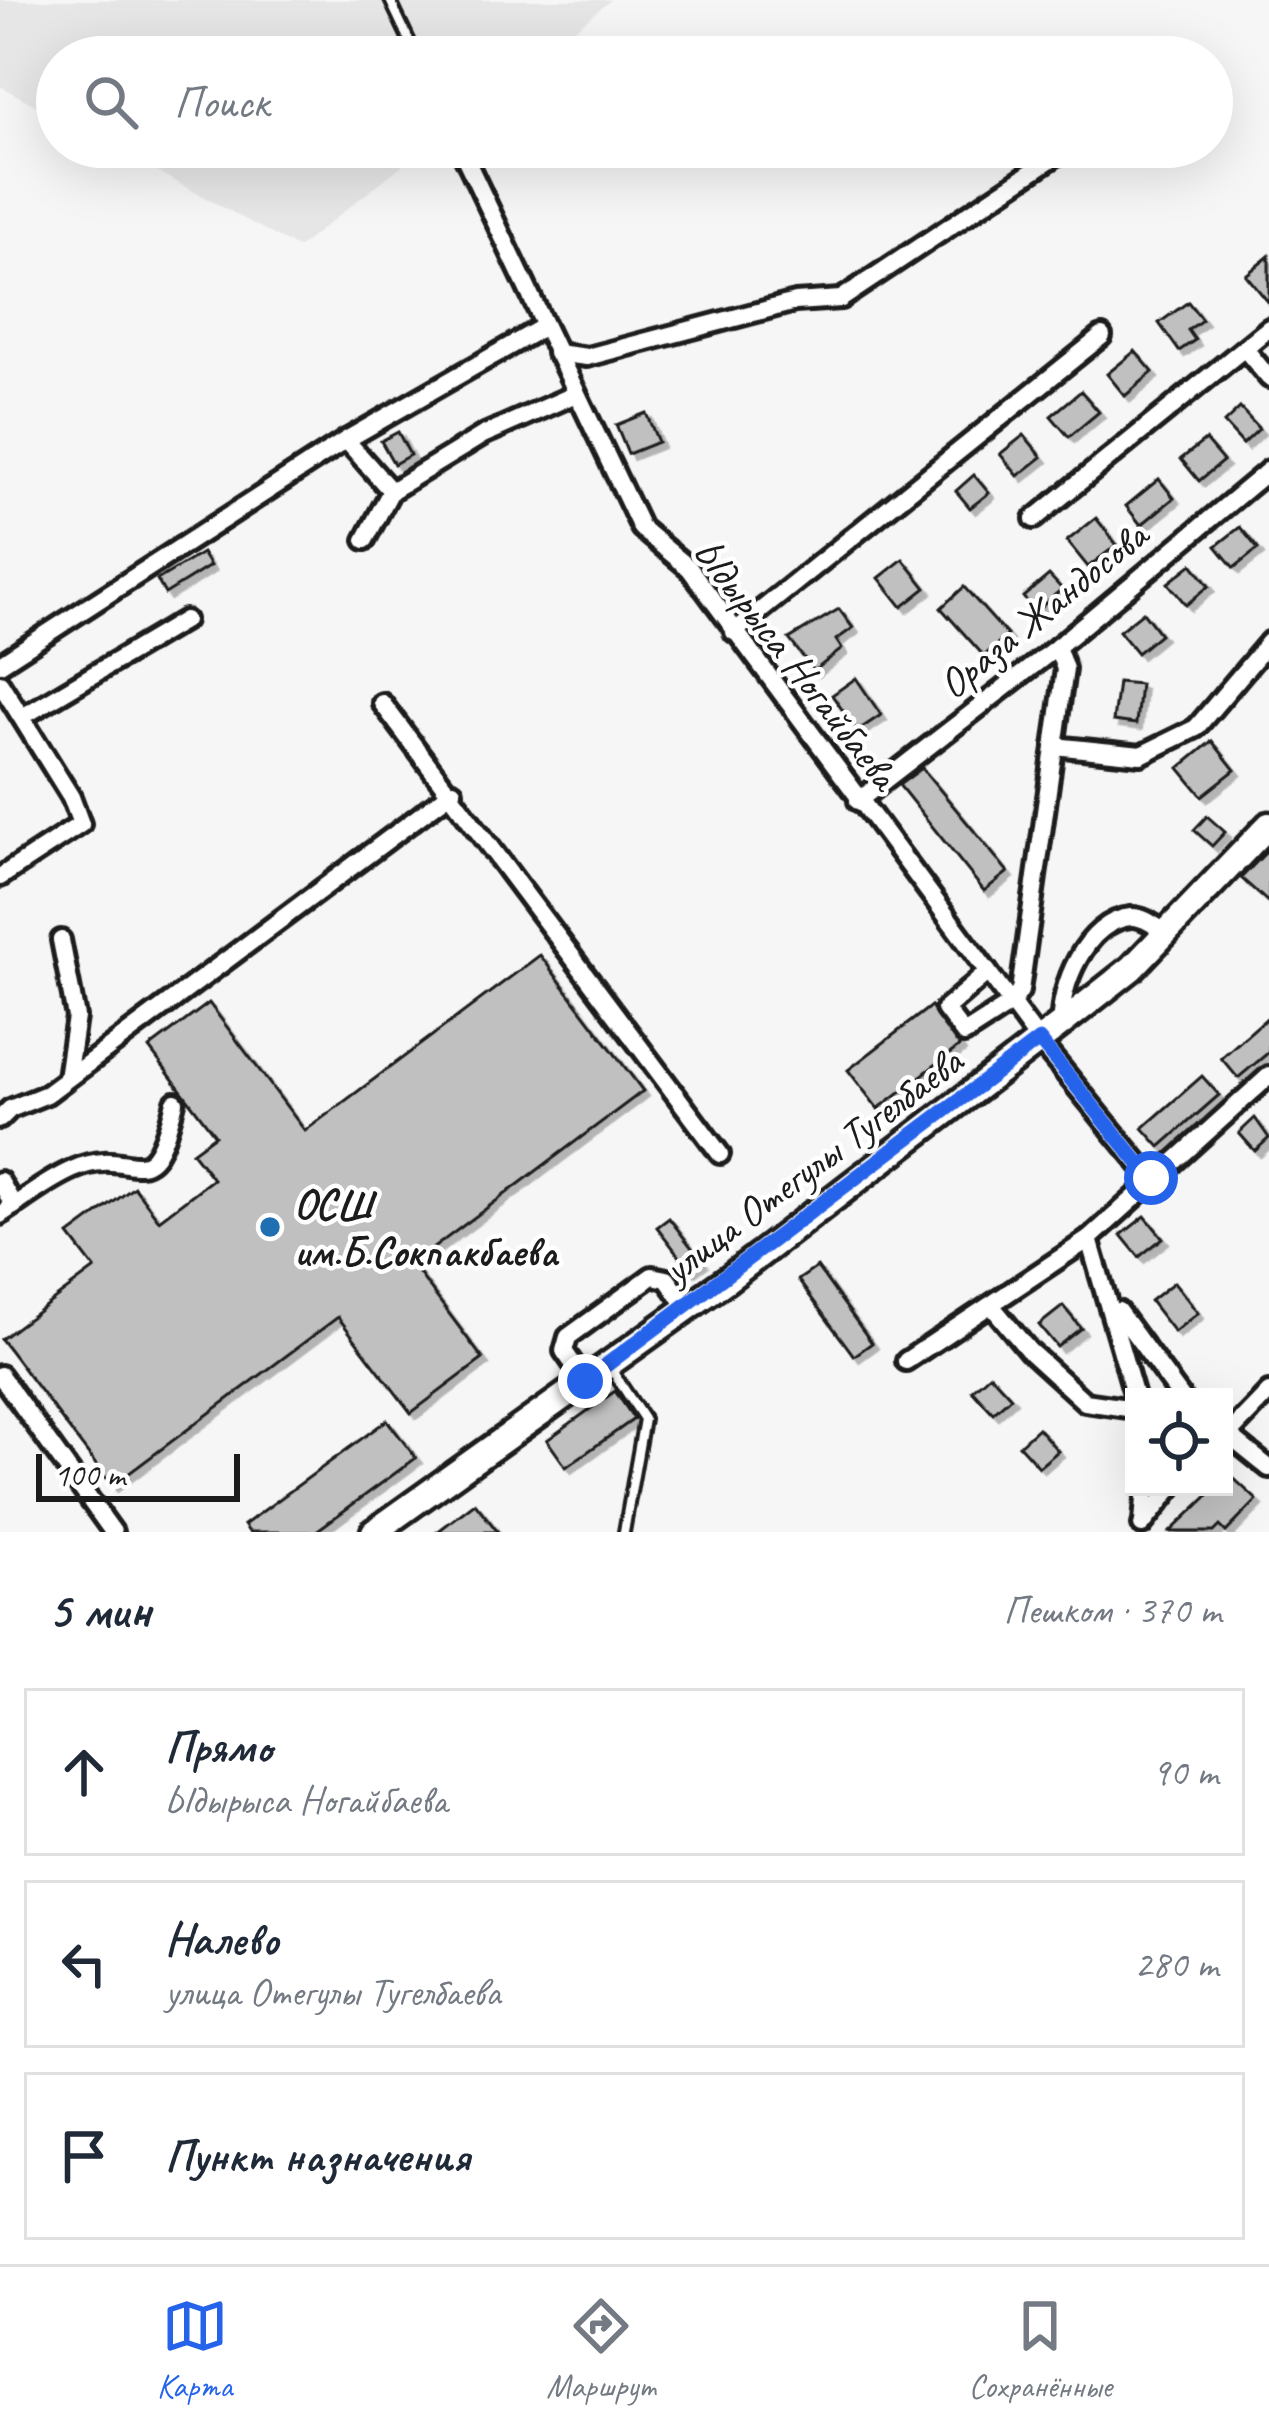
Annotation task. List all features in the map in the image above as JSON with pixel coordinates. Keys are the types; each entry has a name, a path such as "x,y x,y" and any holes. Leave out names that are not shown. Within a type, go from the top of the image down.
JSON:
{"main road":[{"name":"улица Отегулы Тугелбаева","path":"374,1532 688,1308 1061,1024 1166,933 1269,826"}],"street":[{"name":"Ыдырыса Ногайбаева","path":"470,168 641,528 688,568 1039,1040 1151,1178"},
{"path":"556,353 587,357 795,302 841,299 1038,168"},
{"path":"0,664 346,440 543,327"},
{"path":"1034,519 1269,328"},
{"path":"734,632 1102,336"},
{"path":"1245,349 1269,378"},
{"path":"365,540 391,491 483,435 576,394"},
{"path":"346,440 391,491"},
{"name":"Ораза Жандосова","path":"858,801 1058,647 1269,470"},
{"path":"22,717 185,620"},
{"path":"1054,746 1141,755 1196,728 1269,642"},
{"path":"988,972 950,1002 945,1014 964,1034 1012,1004 1020,991 1065,669 1058,647"},
{"path":"0,877 81,824 71,797 1,687"},
{"path":"382,704 453,791 720,1154"},
{"path":"0,1119 68,1078 453,791"},
{"path":"1061,1024 1060,1000 1068,976 1097,935 1125,917 1138,916 1166,933"},
{"path":"61,940 76,1017 68,1078"},
{"path":"906,1361 1089,1239 1269,1076"},
{"path":"0,1180 7,1211 76,1168 148,1162 163,1150 175,1102"},
{"path":"1089,1239 1133,1388"},
{"path":"585,1381 564,1351 568,1337 652,1276 667,1279 688,1308"},
{"path":"1107,1296 1174,1388"},
{"path":"991,1305 1029,1351 1085,1402 1125,1408"},
{"path":"0,1376 112,1532"},
{"path":"1233,1430 1269,1392"},
{"path":"1233,1442 1269,1468"},
{"path":"1140,1530 1145,1496"},
{"path":"1140,1530 1165,1496"}],"lane":[{"path":"390,0 407,36"},
{"path":"609,1364 644,1419 624,1532"}],"shaded area":[{"path":"0,0 611,0 566,36 36,36 36,106 0,86"},
{"path":"151,168 399,168 298,248"}],"building":[{"path":"1269,256 1269,303 1246,275"},
{"path":"1188,302 1202,320 1188,330 1195,340 1179,351 1159,323"},
{"path":"1135,351 1153,372 1125,396 1107,374"},
{"path":"1081,391 1099,412 1069,437 1051,416"},
{"path":"1240,408 1259,429 1243,444 1224,423"},
{"path":"646,413 658,442 628,454 616,425"},
{"path":"398,432 410,455 394,464 381,441"},
{"path":"1024,435 1042,457 1018,476 1000,454"},
{"path":"1205,440 1223,461 1199,481 1181,459"},
{"path":"974,475 989,493 970,508 956,491"},
{"path":"1159,479 1174,498 1141,525 1126,506"},
{"path":"1096,518 1117,545 1088,567 1067,541"},
{"path":"1240,527 1258,549 1234,568 1216,546"},
{"path":"202,553 210,566 165,594 157,580"},
{"path":"903,559 926,588 902,607 879,578"},
{"path":"1192,564 1209,586 1186,605 1168,583"},
{"path":"1049,575 1062,589 1035,612 1023,597"},
{"path":"964,587 1007,635 984,656 941,608"},
{"path":"839,609 853,628 836,640 842,649 814,671 789,639"},
{"path":"1143,612 1160,634 1137,653 1119,631"},
{"path":"856,678 881,715 857,731 832,695"},
{"path":"1118,682 1140,684 1136,724 1113,721"},
{"path":"1212,741 1235,770 1202,796 1179,768"},
{"path":"922,768 1008,872 984,891 899,785"},
{"path":"1207,816 1225,832 1212,846 1194,830"},
{"path":"1269,849 1269,903 1241,878"},
{"name":"ОСШ им.Б.Сокпакбаева","path":"540,955 643,1091 412,1264 483,1359 411,1413 338,1317 112,1486 1,1339 95,1269 69,1235 134,1187 159,1220 213,1179 192,1152 215,1135 149,1048 209,1003 305,1131"},
{"path":"931,1006 960,1046 878,1109 848,1070"},
{"path":"1269,1016 1269,1052 1238,1078 1221,1058"},
{"path":"1202,1076 1219,1095 1160,1147 1143,1128"},
{"path":"1255,1118 1269,1138 1255,1151 1239,1133"},
{"path":"1145,1216 1163,1238 1139,1257 1121,1235"},
{"path":"669,1218 702,1261 690,1270 657,1227"},
{"path":"817,1267 872,1343 854,1356 798,1280"},
{"path":"1174,1282 1198,1313 1174,1332 1150,1301"},
{"path":"1063,1306 1081,1328 1057,1347 1039,1325"},
{"path":"990,1374 1011,1397 993,1413 972,1390"},
{"path":"615,1391 634,1419 566,1467 547,1440"},
{"path":"387,1420 416,1458 315,1532 249,1532 244,1525"},
{"path":"1038,1428 1058,1451 1039,1467 1019,1445"},
{"path":"1233,1478 1257,1500 1226,1532 1220,1526 1214,1532 1170,1532 1208,1496 1233,1496"},
{"path":"475,1503 498,1532 437,1532"}],"place":[{"name":"ОСШ им.Б.Сокпакбаева","path":"270,1227"}],"route":[{"path":"585,1381 728,1279 1039,1040 1151,1178"}]}
